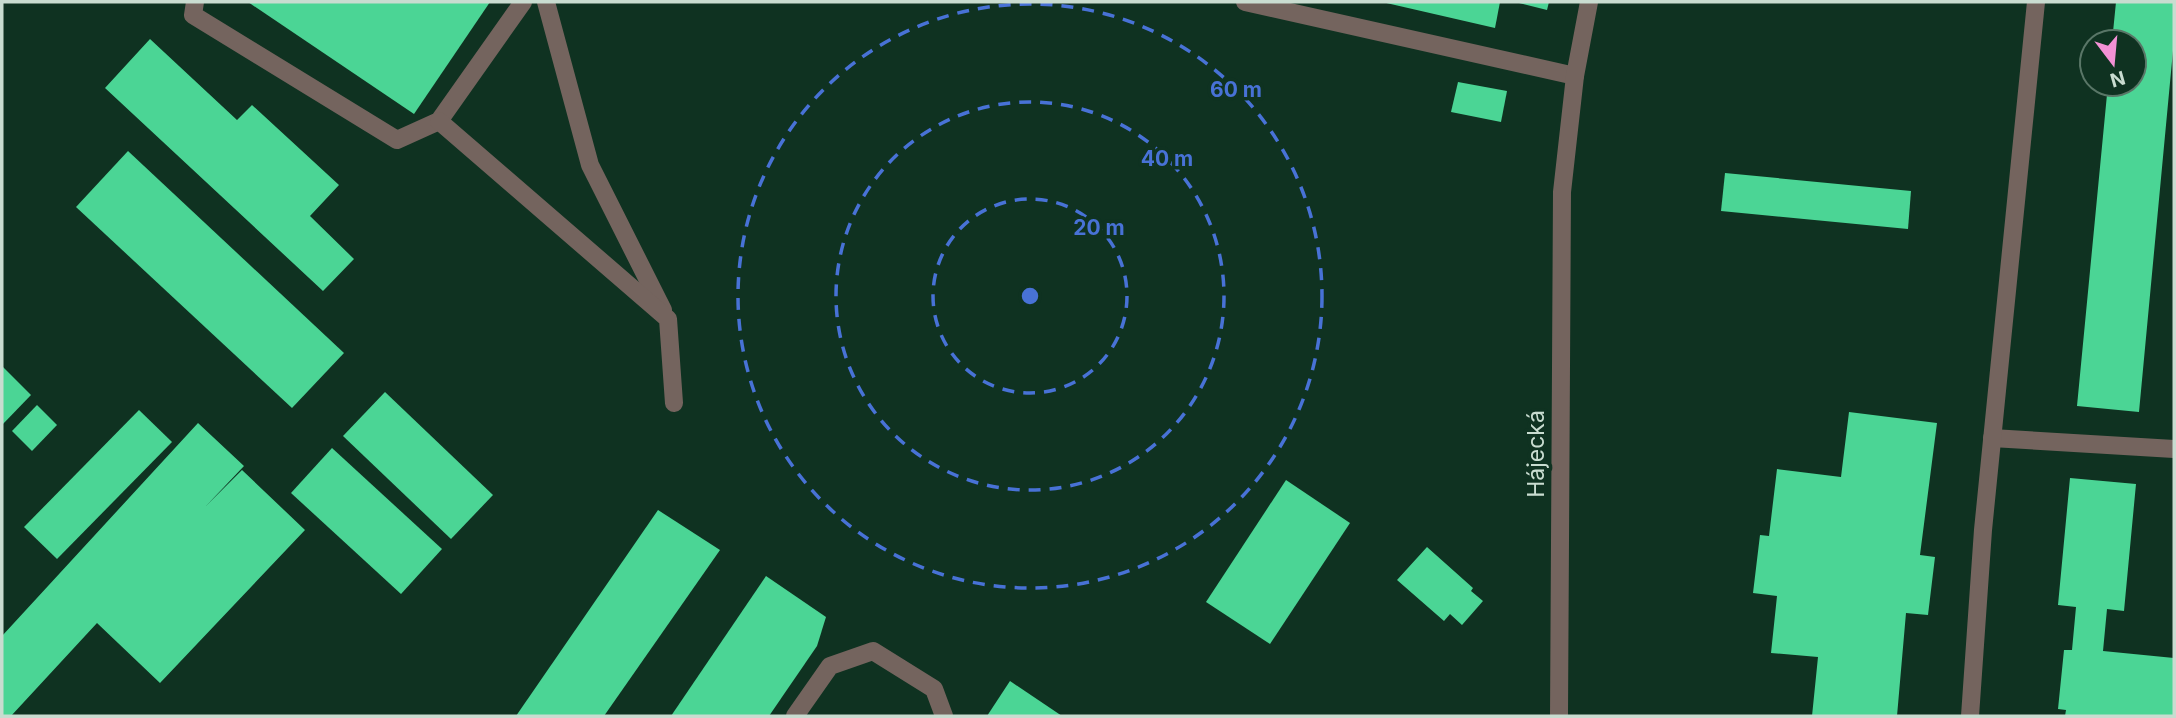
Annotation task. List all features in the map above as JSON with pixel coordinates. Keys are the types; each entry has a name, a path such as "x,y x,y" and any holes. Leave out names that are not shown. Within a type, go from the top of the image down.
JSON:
{"street":[{"path":"195,2 193,15 397,140 439,121 523,2"},
{"path":"546,2 590,164 668,319 674,403"},
{"path":"1245,2 1575,76"},
{"name":"Hájecká","path":"1559,716 1562,192 1575,76 1589,2"},
{"path":"1970,716 1983,530 2036,2"},
{"path":"439,121 668,319"},
{"path":"1992,438 2174,449"},
{"path":"795,716 830,666 873,651 934,690 944,716"}],"building":[{"path":"248,2 490,2 414,114"},
{"path":"1382,2 1500,2 1495,28"},
{"path":"1515,2 1549,2 1547,10"},
{"path":"2116,2 2174,2 2174,40 2139,412 2077,406 2107,98 2148,98 2148,28 2113,28"},
{"path":"150,39 237,120 252,105 339,185 310,216 354,259 323,291 105,88"},
{"path":"1458,82 1507,91 1501,122 1451,112"},
{"path":"128,151 344,353 292,408 76,207"},
{"path":"1725,173 1911,191 1908,229 1721,211"},
{"path":"2,366 31,395 2,425"},
{"path":"385,392 493,495 451,539 343,436"},
{"path":"37,405 57,425 32,451 12,431"},
{"path":"139,410 172,442 57,559 24,527"},
{"path":"1849,412 1937,423 1920,555 1935,557 1928,615 1906,613 1897,716 1812,716 1818,657 1771,653 1777,596 1753,593 1760,535 1769,536 1777,469 1841,477"},
{"path":"198,423 244,466 205,507 242,470 305,530 160,683 97,623 11,716 2,716 2,636"},
{"path":"332,448 442,549 401,594 291,493"},
{"path":"2070,478 2136,484 2124,611 2107,609 2103,651 2174,658 2174,716 2065,716 2066,710 2058,709 2064,650 2072,650 2076,607 2058,605"},
{"path":"1286,480 1350,523 1270,644 1206,602"},
{"path":"658,510 720,550 604,716 516,716"},
{"path":"1427,547 1473,588 1471,591 1483,601 1462,625 1450,614 1444,621 1397,580"},
{"path":"766,576 826,617 817,646 769,716 671,716"},
{"path":"1010,681 1062,716 987,716"}]}
